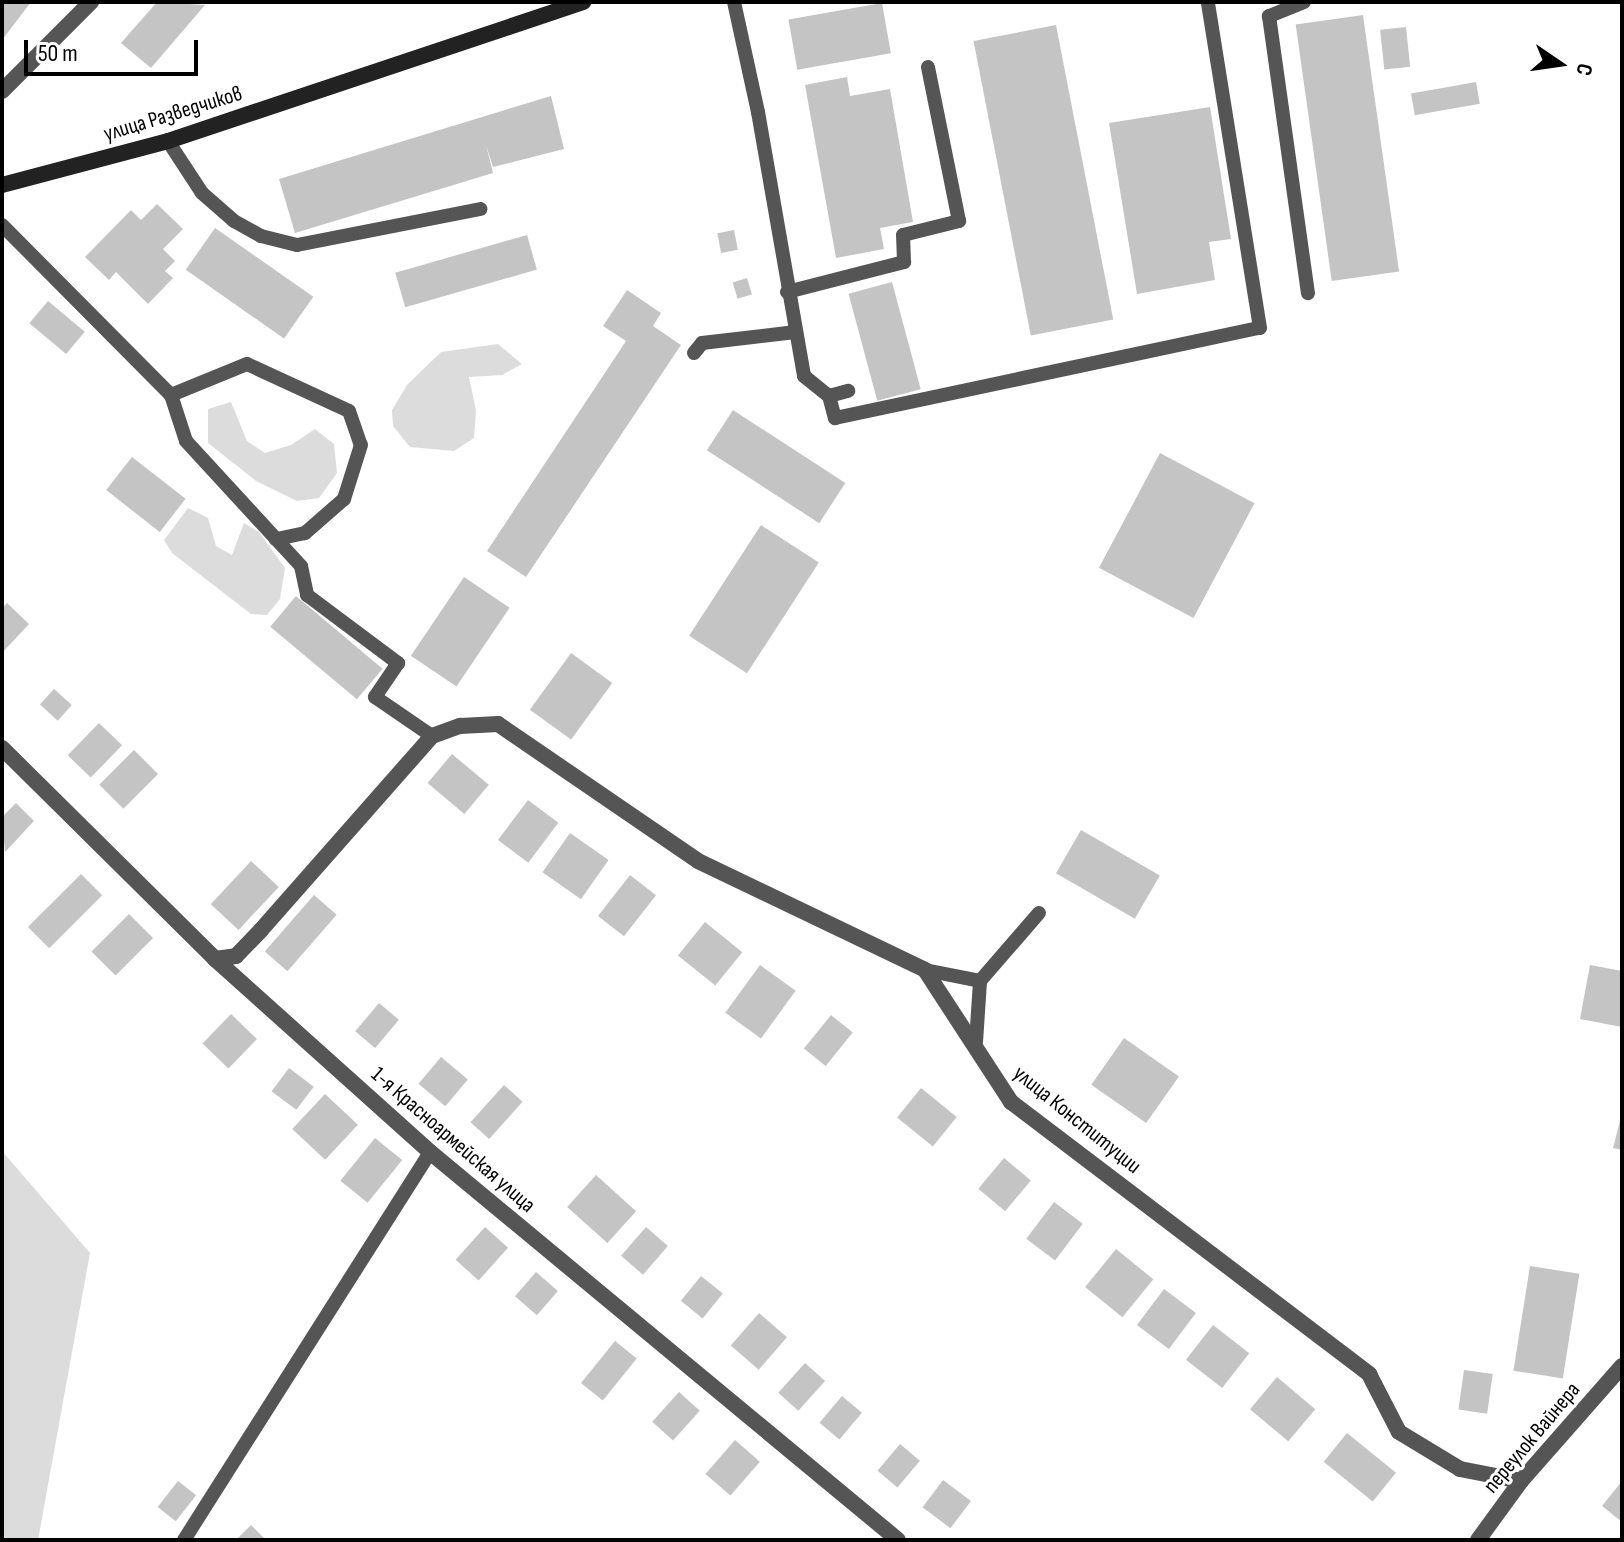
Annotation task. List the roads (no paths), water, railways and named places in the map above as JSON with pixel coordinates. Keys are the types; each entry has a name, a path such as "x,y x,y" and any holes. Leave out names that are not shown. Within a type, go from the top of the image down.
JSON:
{"main road":[{"name":"улица Разведчиков","path":"2,185 168,141 583,2"}],"street":[{"path":"2,91 91,2"},
{"name":"улица Конституции","path":"432,736 460,726 498,724 527,740 698,861 925,970 976,1042 995,1083 1011,1102 1369,1374 1399,1432 1460,1469 1521,1481"},
{"path":"215,959 236,956 245,947 432,736"},
{"name":"1-я Красноармейская улица","path":"2,748 215,959 430,1152 898,1540"},
{"name":"переулок Вайнера","path":"1478,1540 1521,1481 1622,1366"}],"lane":[{"path":"734,2 758,112 804,376 829,396 835,418 1260,328 1208,2"},
{"path":"1304,2 1269,16 1308,293"},
{"path":"787,292 904,262 903,235 959,221 928,67"},
{"path":"168,141 202,193 234,221 261,236 297,245 481,209"},
{"path":"2,225 171,395 186,441 301,566 307,595 398,663 375,697 432,736"},
{"path":"694,353 702,343 795,332"},
{"path":"171,395 247,364 349,411 361,445 344,499 305,533 276,539"},
{"path":"829,396 848,391"},
{"path":"976,1042 980,981 1039,913"},
{"path":"925,970 980,981"},
{"path":"184,1540 430,1152"}]}
